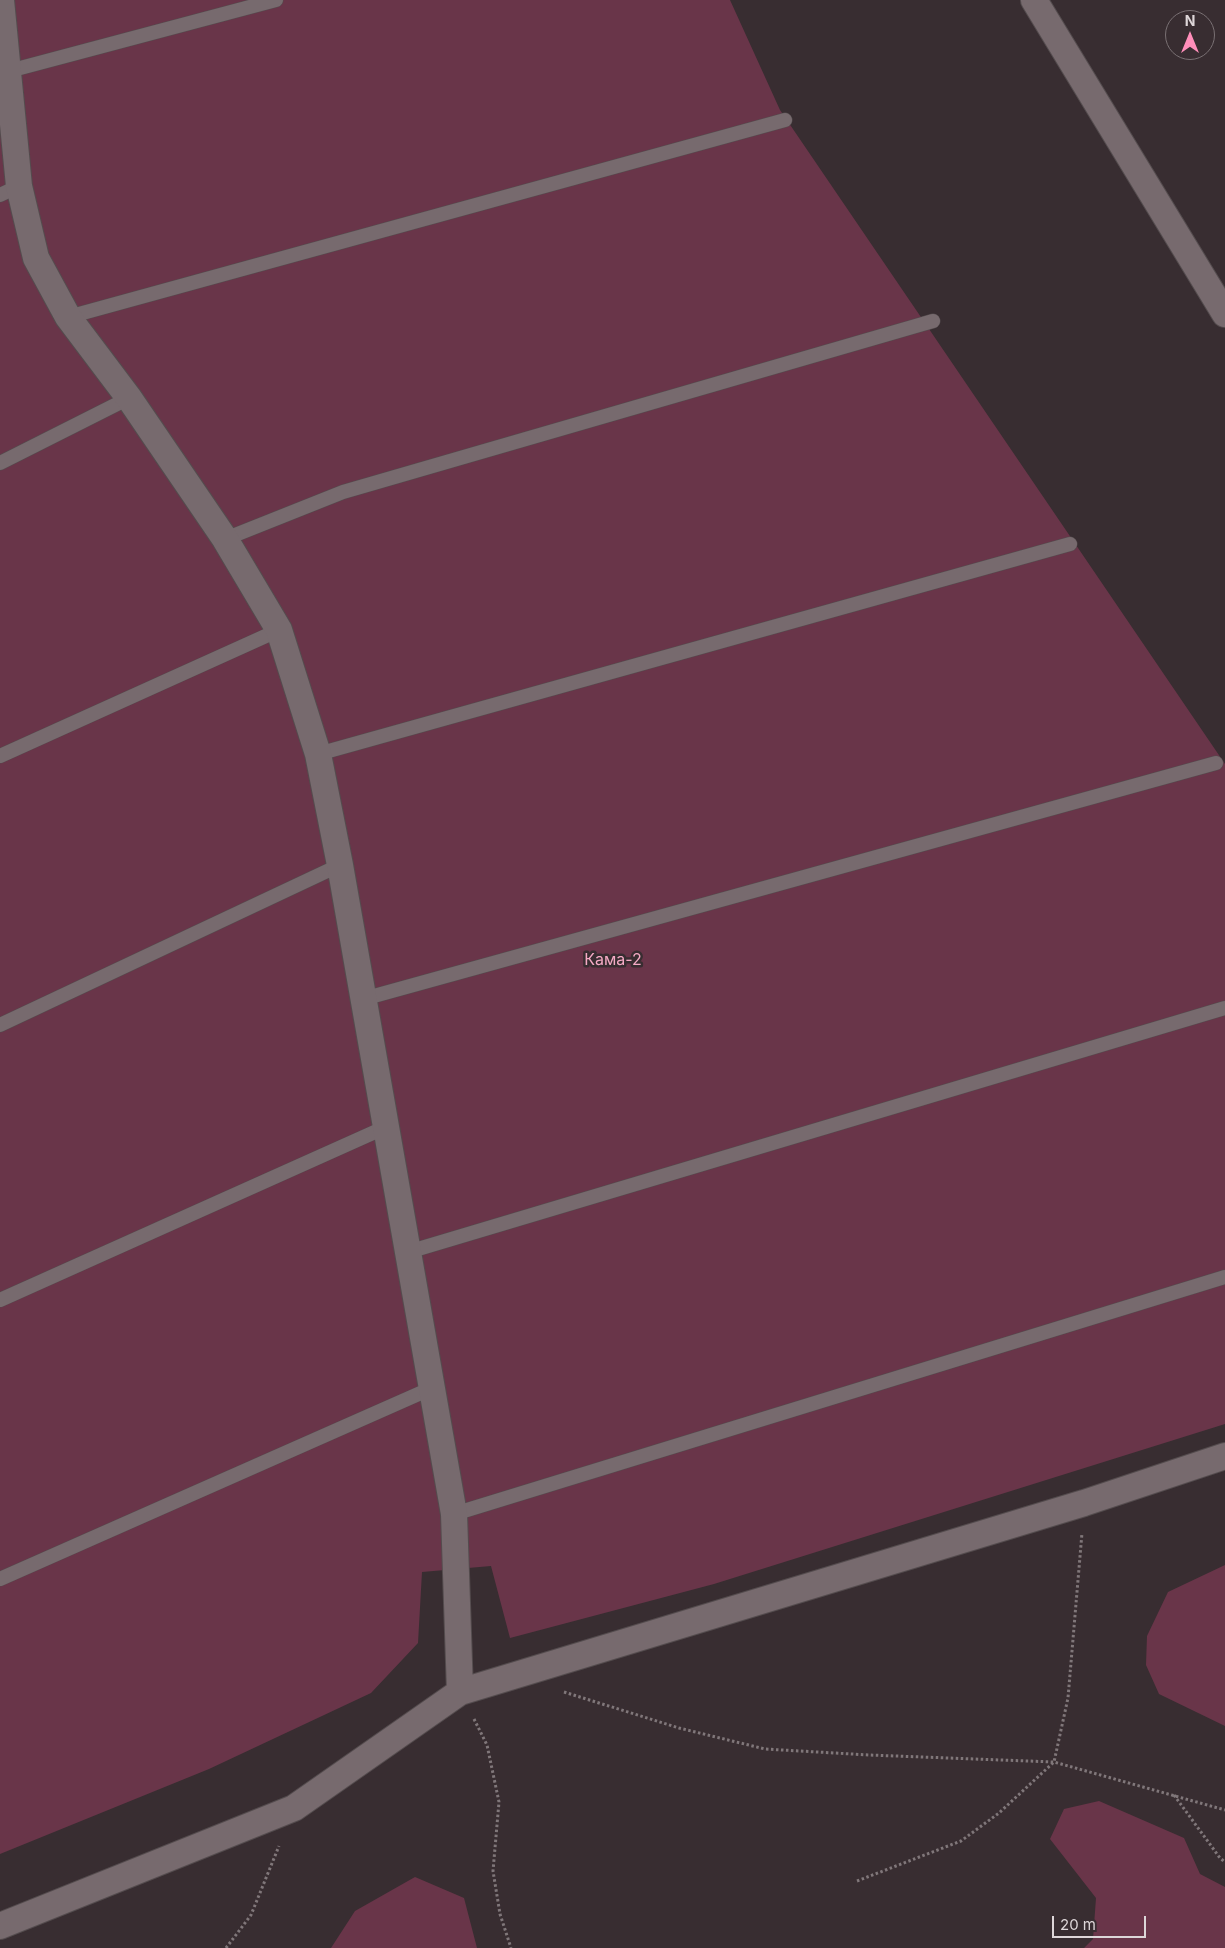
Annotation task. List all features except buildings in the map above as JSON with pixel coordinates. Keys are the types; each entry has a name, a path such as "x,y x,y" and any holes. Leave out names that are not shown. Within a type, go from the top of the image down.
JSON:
{"street":[{"path":"1,0 9,71 10,190 36,258 68,317 129,398 225,539 279,630 318,754 364,999 454,1514 460,1692"},
{"path":"1034,0 1225,314"},
{"path":"0,1926 294,1808 460,1692 1084,1503 1225,1456"}],"lane":[{"path":"9,71 276,0"},
{"path":"68,317 785,120"},
{"path":"225,539 343,492 933,321"},
{"path":"0,463 129,398"},
{"path":"318,754 1070,544"},
{"path":"0,756 279,630"},
{"path":"364,999 1216,764"},
{"path":"0,1025 340,865"},
{"path":"408,1252 1225,1008"},
{"path":"0,1300 386,1127"},
{"path":"454,1514 1225,1277"},
{"path":"0,1579 432,1388"}],"path":[{"path":"857,1881 961,1841 999,1813 1054,1762 1068,1698 1084,1503"},
{"path":"557,1690 679,1728 765,1748 869,1755 1054,1762 1225,1810"},
{"path":"460,1692 487,1745 499,1802 493,1871 500,1914 511,1948"},
{"path":"1173,1794 1220,1858 1225,1862"},
{"path":"226,1948 251,1915 294,1808"}],"green space":[{"name":"Кама-2","path":"0,0 730,0 780,110 1225,764 1225,1424 714,1584 510,1638 491,1566 422,1572 418,1643 371,1693 209,1769 0,1854"},
{"path":"1225,1565 1225,1726 1159,1694 1146,1665 1147,1636 1168,1592"},
{"path":"1099,1801 1184,1838 1200,1874 1225,1887 1225,1948 1084,1948 1093,1939 1096,1898 1050,1839 1064,1809"},
{"path":"415,1877 464,1898 477,1948 331,1948 355,1911"}]}
